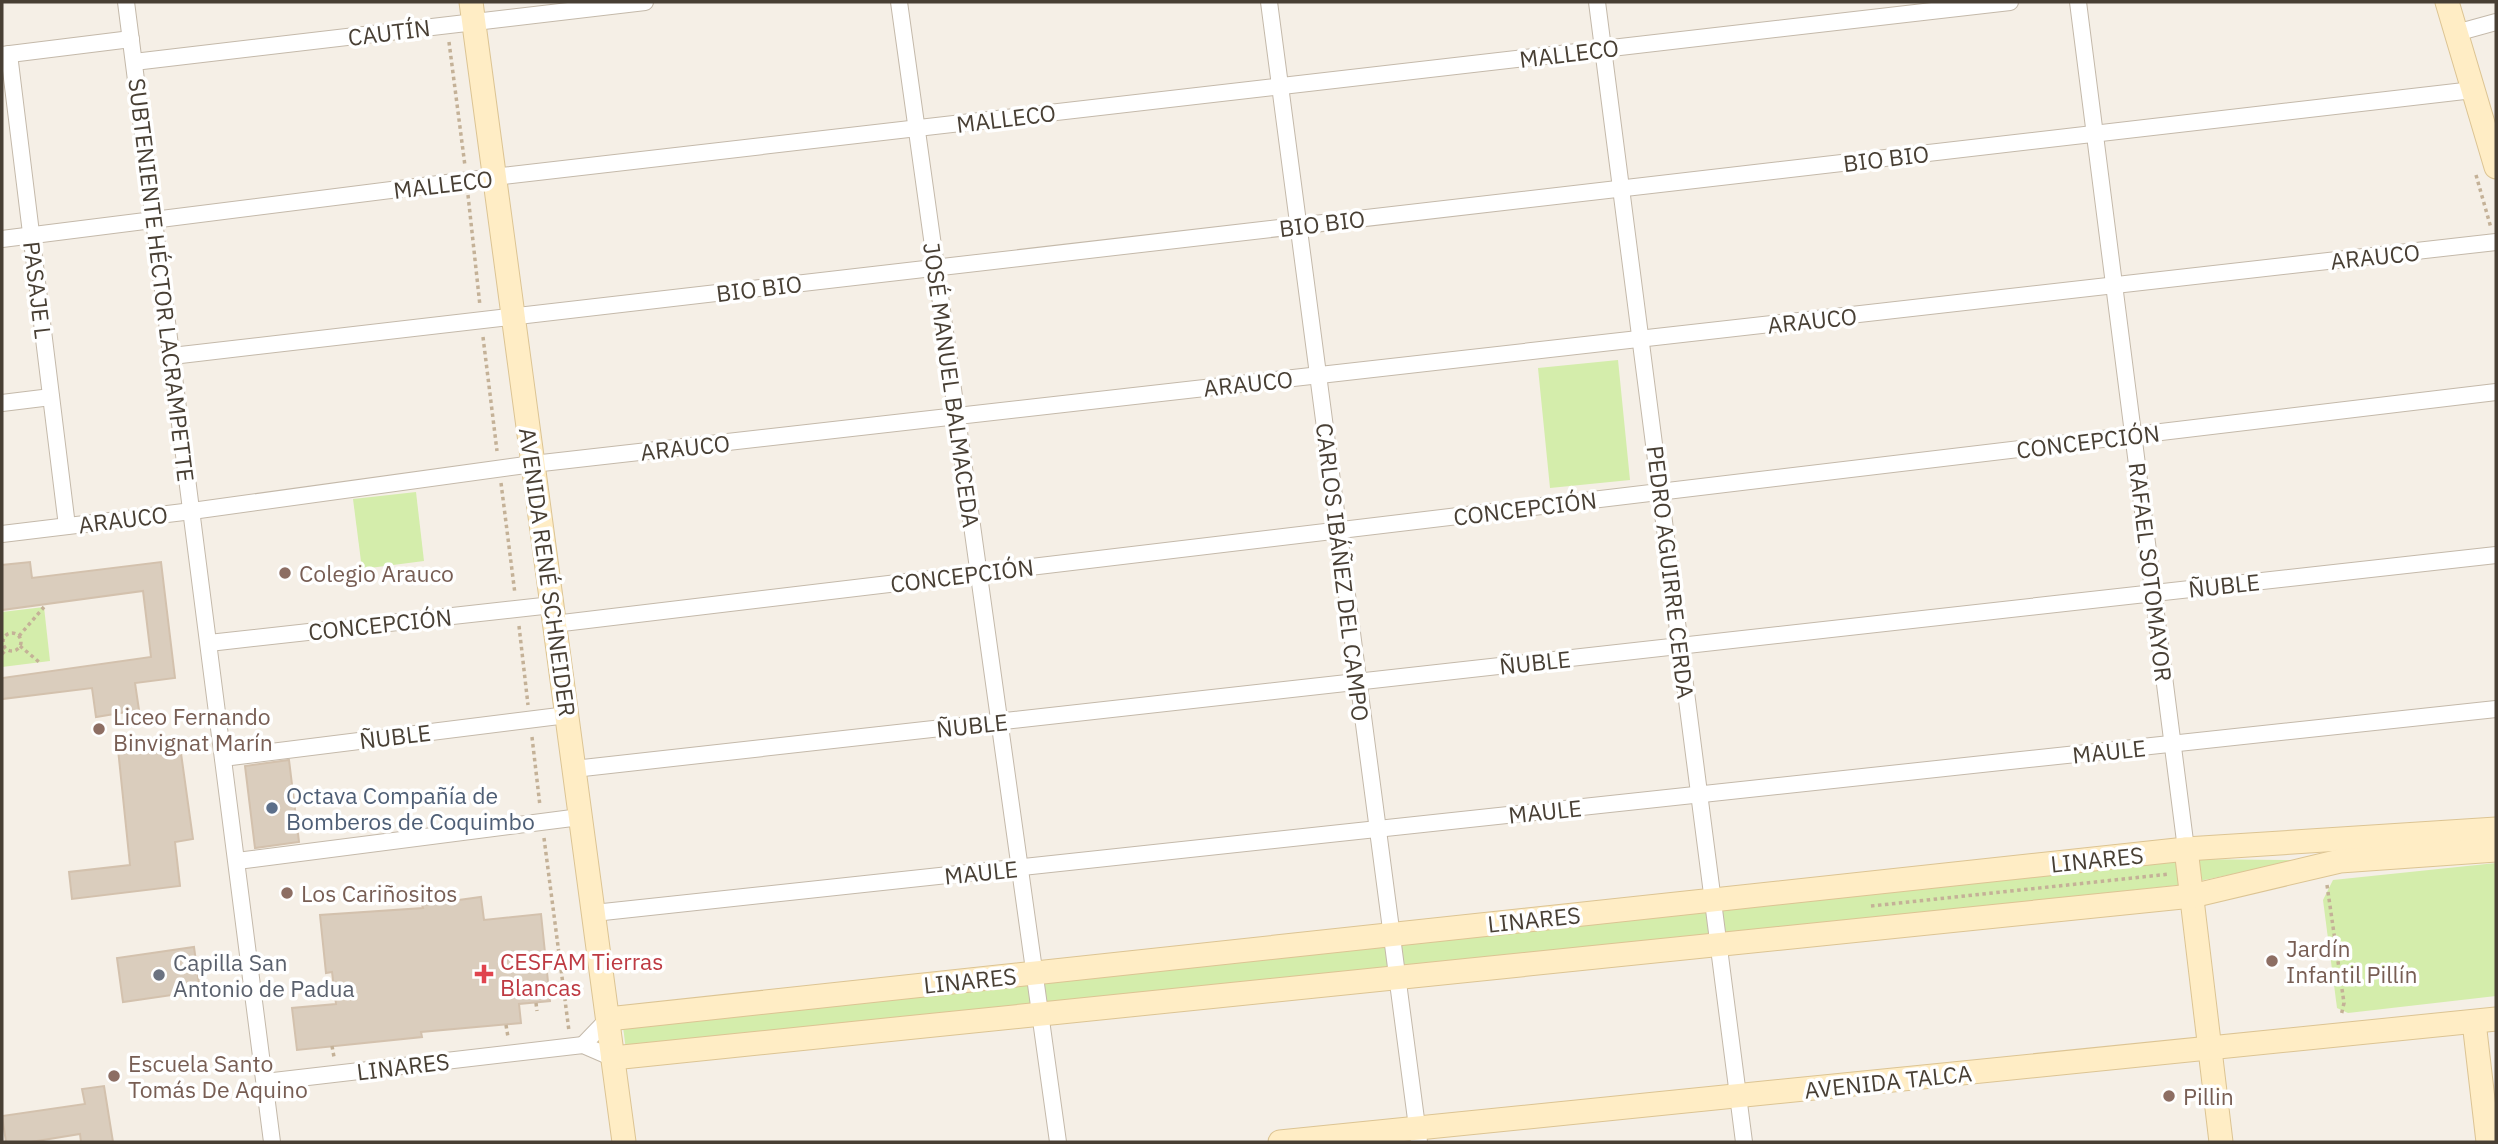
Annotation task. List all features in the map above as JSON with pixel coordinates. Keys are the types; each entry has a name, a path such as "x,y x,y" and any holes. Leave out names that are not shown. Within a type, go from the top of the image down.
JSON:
{"main road":[{"path":"2446,2 2496,167"},
{"name":"AVENIDA RENÉ SCHNEIDER","path":"472,12 624,1142"},
{"name":"LINARES","path":"608,1019 2186,849 2496,829"},
{"name":"RAFAEL SOTOMAYOR","path":"2186,849 2221,1142"},
{"name":"LINARES","path":"613,1058 2192,896 2340,861 2496,850"},
{"path":"2485,1021 2488,1142"},
{"name":"AVENIDA TALCA","path":"1280,1142 1418,1135 1738,1096 2485,1021"}],"street":[{"name":"SUBTENIENTE HÉCTOR LACRAMPETTE","path":"126,2 272,1142"},
{"name":"CAUTÍN","path":"134,62 446,25 472,12 645,2"},
{"name":"JOSÉ MANUEL BALMACEDA","path":"899,2 1058,1142"},
{"name":"CARLOS IBÁÑEZ DEL CAMPO","path":"1269,2 1418,1135"},
{"name":"PEDRO AGUIRRE CERDA","path":"1597,2 1744,1142"},
{"name":"MALLECO","path":"2,239 494,177 2010,2"},
{"name":"RAFAEL SOTOMAYOR","path":"2078,2 2186,849"},
{"path":"2456,33 2496,22"},
{"path":"5,55 131,39"},
{"name":"PASAJE L","path":"5,55 31,236 67,526"},
{"name":"BIO BIO","path":"172,356 2473,90"},
{"name":"ARAUCO","path":"2,534 533,464 2496,243"},
{"name":"CONCEPCIÓN","path":"209,643 517,609 553,615 979,573 2496,393"},
{"path":"2,403 51,397"},
{"name":"ÑUBLE","path":"574,769 2496,555"},
{"name":"MAULE","path":"593,913 2496,709"},
{"name":"ÑUBLE","path":"223,758 567,715"},
{"path":"237,861 580,817"},
{"path":"583,1045 608,1019"},
{"name":"LINARES","path":"265,1082 583,1045 613,1058"}],"path":[{"path":"446,25 467,181 541,822 569,1028 566,1047"},
{"path":"19,636 44,607"},
{"path":"19,636 11,633 3,636 7,649 12,651 20,646"},
{"path":"19,636 20,646"},
{"path":"20,646 39,662"},
{"path":"2,654 7,649"},
{"path":"2324,864 2344,1003 2338,1035"},
{"path":"536,1003 537,1011"}],"green space":[{"path":"1618,360 1630,480 1550,488 1538,368"},
{"path":"416,492 424,561 362,569 353,499"},
{"path":"44,607 50,661 2,667 2,612"},
{"path":"2177,859 2300,860 2180,885 626,1050 623,1027"},
{"path":"2496,863 2496,996 2348,1013 2337,1008 2323,900 2333,880"}],"building":[{"path":"30,562 32,578 161,562 175,678 135,683 139,710 96,717 92,688 2,699 2,678 151,657 143,591 2,610 2,565"},
{"path":"179,739 193,839 175,842 180,886 72,899 69,872 130,865 118,749"},
{"name":"Octava Compañía de Bomberos de Coquimbo","path":"289,760 299,842 255,848 245,766"},
{"path":"481,897 484,920 541,914 550,1001 519,1004 521,1023 421,1032 422,1037 297,1050 292,1008 336,1004 332,972 326,973 320,915 423,908 422,905"},
{"name":"Capilla San Antonio de Padua","path":"194,947 200,991 123,1002 117,958"},
{"path":"104,1086 113,1142 81,1142 80,1134 31,1142 6,1142 2,1116 85,1104 82,1089"}],"place":[{"name":"Colegio Arauco","path":"285,573"},
{"name":"Liceo Fernando Binvignat Marín","path":"99,729"},
{"name":"Octava Compañía de Bomberos de Coquimbo","path":"272,808"},
{"name":"Los Cariñositos","path":"287,893"},
{"name":"Jardín Infantil Pillín","path":"2272,961"},
{"name":"CESFAM Tierras Blancas","path":"484,974"},
{"name":"Capilla San Antonio de Padua","path":"159,975"},
{"name":"Escuela Santo Tomás De Aquino","path":"114,1076"},
{"name":"Pillin","path":"2169,1096"}]}
